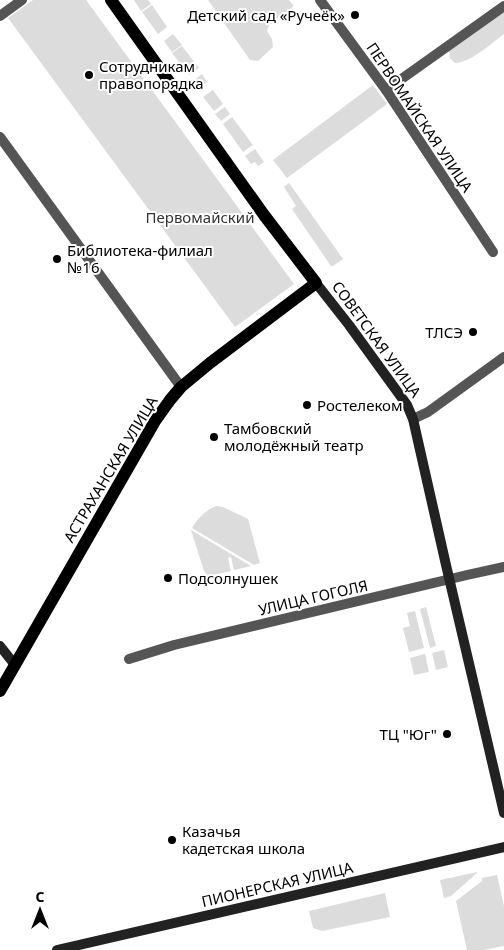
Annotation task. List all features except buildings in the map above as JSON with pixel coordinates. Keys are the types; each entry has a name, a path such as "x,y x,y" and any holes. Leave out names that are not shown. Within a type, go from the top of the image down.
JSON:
{"main road":[{"name":"СОВЕТСКАЯ УЛИЦА","path":"112,0 264,215 349,325 407,405 413,419 504,813"},
{"name":"АСТРАХАНСКАЯ УЛИЦА","path":"0,691 155,421 170,400 181,387 210,363 316,282"},
{"path":"0,646 15,665"},
{"name":"ПИОНЕРСКАЯ УЛИЦА","path":"57,950 504,847"}],"street":[{"path":"0,16 22,0"},
{"name":"ПЕРВОМАЙСКАЯ УЛИЦА","path":"320,0 386,90 493,252"},
{"path":"386,90 504,6"},
{"path":"0,138 181,387"},
{"path":"413,419 428,412 504,357"},
{"name":"УЛИЦА ГОГОЛЯ","path":"129,659 174,645 504,567"}],"green space":[{"name":"Первомайский","path":"33,0 86,0 294,284 235,327 8,18"},
{"path":"134,0 148,0 151,4 141,11"},
{"path":"208,0 289,0 294,6 269,25 267,31 272,39 273,47 258,61 250,60"},
{"path":"152,5 167,27 158,34 142,12"},
{"path":"504,11 504,34 481,52 467,60 455,63 450,58 449,51"},
{"path":"173,34 182,45 172,52 164,41"},
{"path":"182,46 199,68 189,75 172,53"},
{"path":"202,74 207,82 197,89 192,82"},
{"path":"373,85 387,104 287,178 273,160"},
{"path":"213,90 223,104 214,111 203,97"},
{"path":"225,107 230,114 221,121 215,114"},
{"path":"232,117 253,145 243,152 223,124"},
{"path":"255,149 264,162 258,166 255,162 251,164 245,156"},
{"path":"289,183 343,259 333,266 331,266 292,209 296,206 284,187"},
{"path":"216,506 223,507 248,519 260,563 254,565 192,528 202,515"},
{"path":"191,530 251,566 234,570 231,557 228,558 231,571 207,575"},
{"path":"426,607 436,646 430,648 420,609"},
{"path":"415,611 424,648 409,652 403,628 410,626 407,613"},
{"path":"444,650 448,667 436,670 432,653"},
{"path":"425,654 429,672 414,675 410,658"},
{"path":"477,872 451,896 444,898 440,880"},
{"path":"497,875 504,906 504,946 484,950 467,950 456,901 482,881 482,878"},
{"path":"385,893 390,917 322,931 313,928 309,911"}],"place":[{"name":"Детский сад «Ручеёк»","path":"355,15"},
{"name":"Сотрудникам правопорядка","path":"89,75"},
{"name":"Библиотека-филиал №16","path":"57,259"},
{"name":"ТЛСЭ","path":"473,332"},
{"name":"Ростелеком","path":"307,405"},
{"name":"Тамбовский молодёжный театр","path":"214,437"},
{"name":"Подсолнушек","path":"168,578"},
{"name":"ТЦ \"Юг\"","path":"447,734"},
{"name":"Казачья кадетская школа","path":"172,840"}]}
